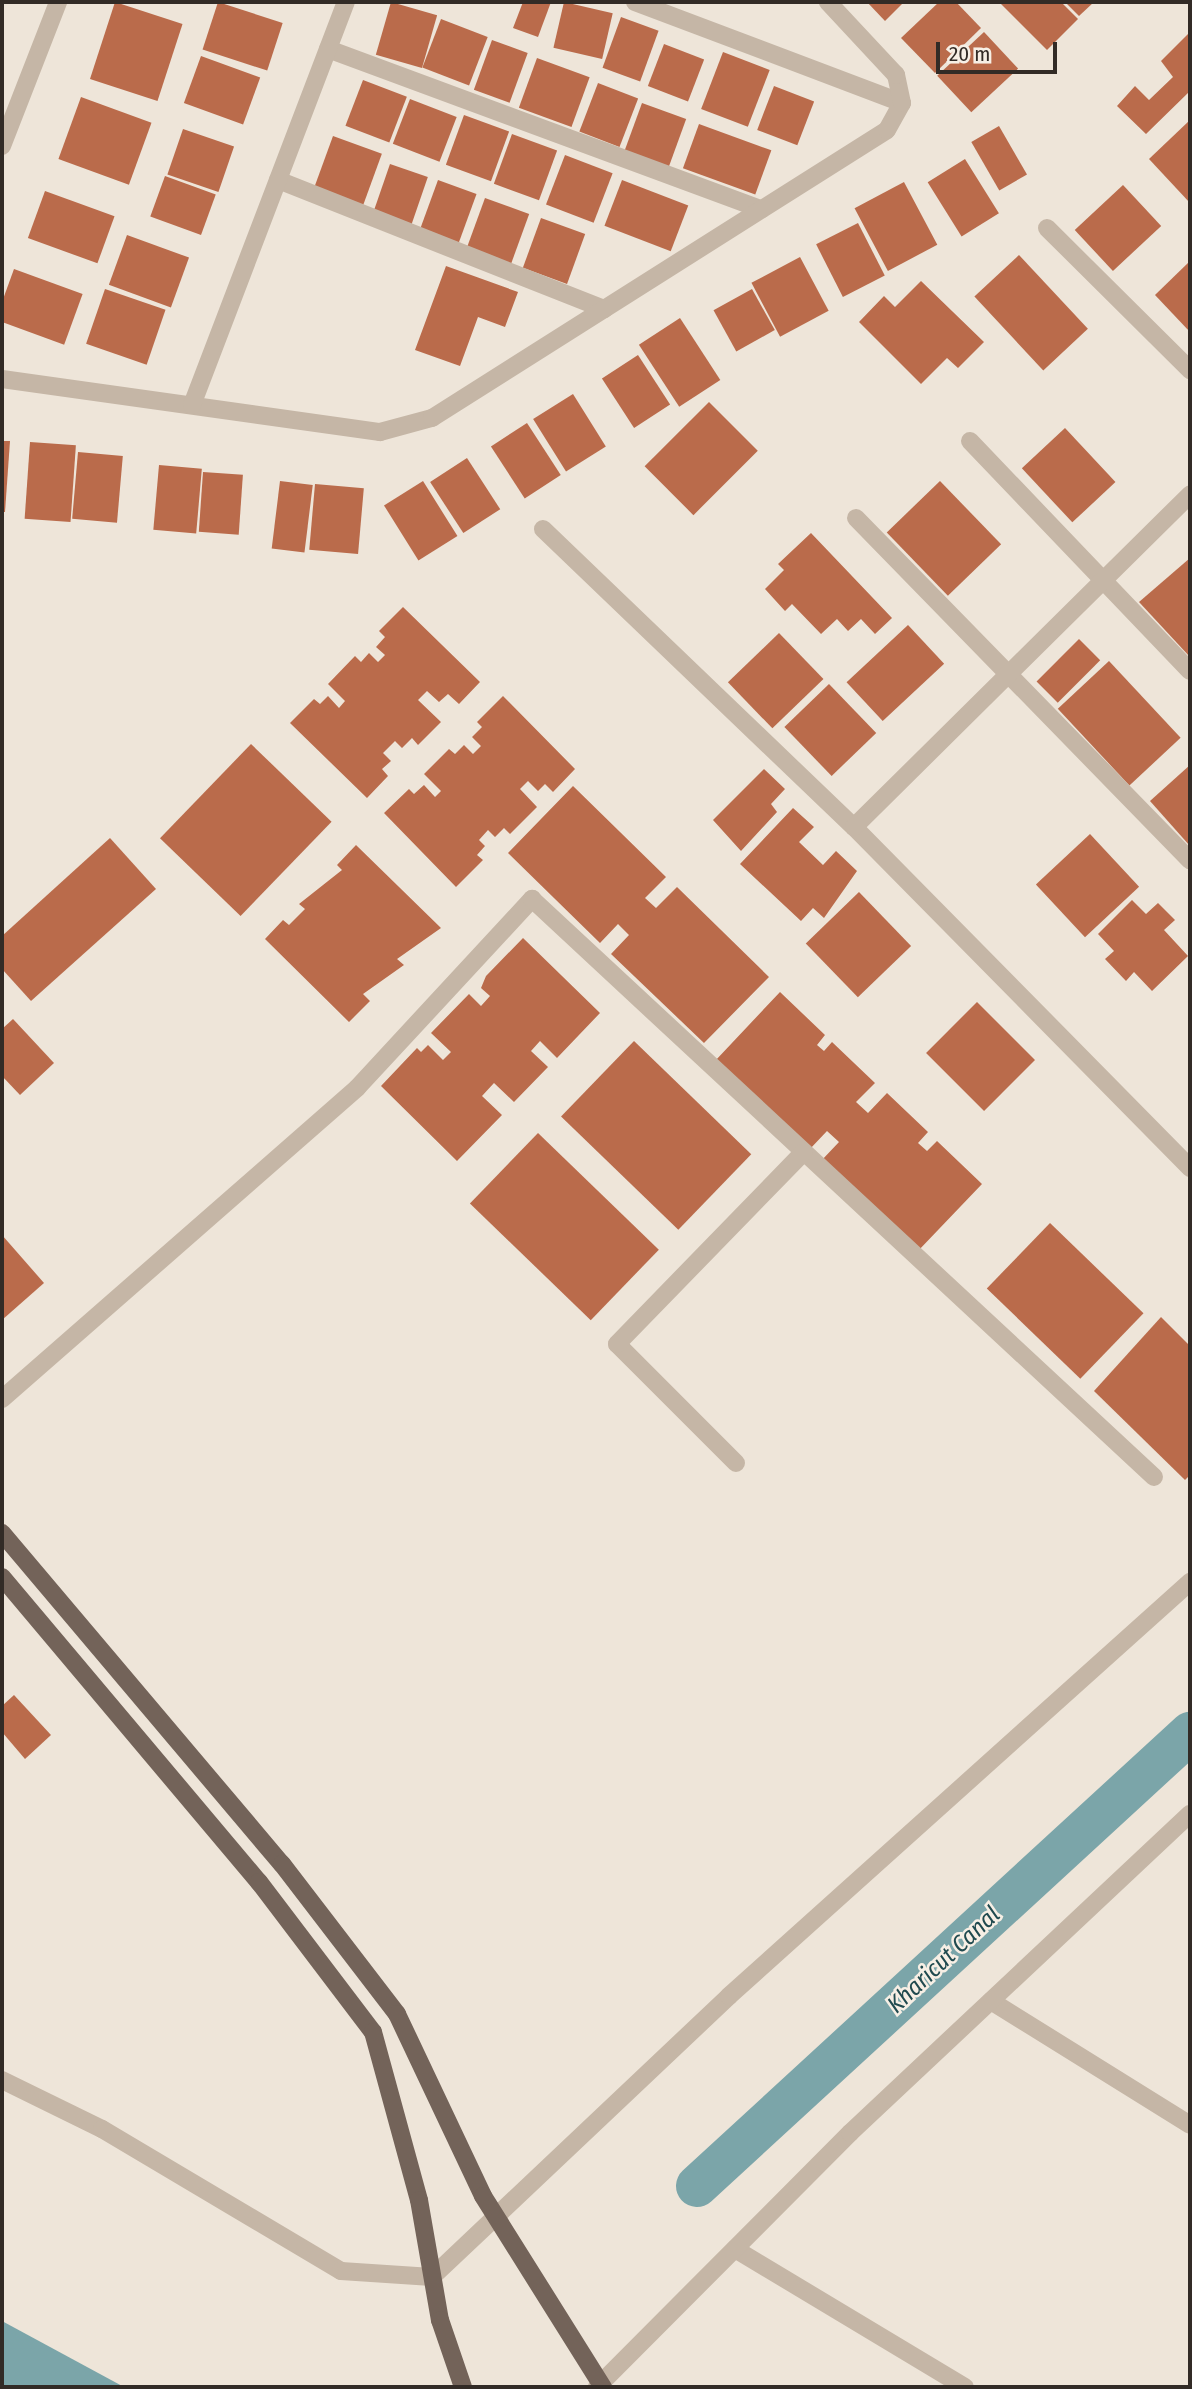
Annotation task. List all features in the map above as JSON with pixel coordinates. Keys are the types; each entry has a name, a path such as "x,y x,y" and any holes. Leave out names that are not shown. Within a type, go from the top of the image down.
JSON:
{"main road":[{"path":"2,1533 282,1864 397,2014 498,2219 600,2386"},
{"path":"2,1577 259,1882 373,2032 419,2200 432,2277 463,2387"}],"street":[{"path":"2,146 58,2"},
{"path":"192,405 346,2"},
{"path":"635,2 657,6 902,103"},
{"path":"2,379 380,432 432,418 887,130 902,103 896,75 828,2"},
{"path":"328,49 761,209"},
{"path":"278,180 604,309"},
{"path":"1047,228 1190,370"},
{"path":"970,441 1190,671"},
{"path":"854,827 1190,494"},
{"path":"856,518 1190,860"},
{"path":"543,529 854,827 1190,1168"},
{"path":"2,1399 357,1088 532,899 1154,1477"},
{"path":"736,1463 617,1344 804,1152"},
{"path":"2,2080 102,2129 341,2271 432,2277 498,2219 729,1996 1190,1582"},
{"path":"600,2386 735,2249 991,2001 1190,1814"},
{"path":"991,2001 1190,2124"},
{"path":"735,2249 965,2387"}],"water":[{"path":"2,2321 124,2387 2,2387"}],"building":[{"path":"115,2 183,24 157,101 90,79"},
{"path":"218,2 283,23 267,71 203,50"},
{"path":"391,2 437,15 422,68 376,55"},
{"path":"523,2 551,2 538,37 513,28"},
{"path":"564,2 613,13 602,59 553,48"},
{"path":"867,2 904,2 885,21"},
{"path":"939,2 956,2 981,28 935,73 901,38"},
{"path":"999,2 1061,2 1078,19 1047,50"},
{"path":"1065,2 1094,2 1079,16"},
{"path":"621,17 659,31 640,81 603,68"},
{"path":"441,19 488,37 469,85 422,68"},
{"path":"984,32 1018,69 971,112 937,76"},
{"path":"1190,32 1190,91 1146,134 1117,106 1135,86 1149,100 1173,77 1161,61"},
{"path":"492,40 528,53 510,103 474,90"},
{"path":"664,44 704,59 688,101 648,86"},
{"path":"723,52 770,70 748,127 701,109"},
{"path":"201,56 260,78 243,125 184,103"},
{"path":"537,58 590,77 571,127 519,108"},
{"path":"363,80 407,97 389,143 345,126"},
{"path":"598,83 638,98 620,147 579,132"},
{"path":"774,86 814,101 797,145 757,130"},
{"path":"81,97 151,123 129,185 58,159"},
{"path":"410,99 457,117 439,162 393,144"},
{"path":"642,103 686,119 668,168 624,152"},
{"path":"464,115 509,131 491,181 446,165"},
{"path":"1190,120 1190,203 1149,159"},
{"path":"699,124 771,150 755,195 683,168"},
{"path":"999,126 1027,174 999,190 971,142"},
{"path":"183,129 234,147 218,192 167,174"},
{"path":"512,134 557,150 539,200 494,184"},
{"path":"333,136 382,154 362,208 313,191"},
{"path":"565,155 613,173 594,223 546,204"},
{"path":"965,159 999,213 962,237 928,182"},
{"path":"390,164 428,177 411,227 373,214"},
{"path":"165,176 216,194 201,235 150,216"},
{"path":"438,180 477,194 457,248 419,234"},
{"path":"622,180 688,205 671,251 604,226"},
{"path":"904,182 937,245 888,271 855,208"},
{"path":"1123,185 1161,226 1113,271 1075,230"},
{"path":"45,191 115,216 97,263 28,238"},
{"path":"485,198 529,214 511,264 467,248"},
{"path":"541,218 585,234 567,284 523,268"},
{"path":"858,223 885,276 843,297 816,244"},
{"path":"127,235 189,258 171,307 109,285"},
{"path":"1019,255 1088,329 1043,370 974,297"},
{"path":"800,257 829,311 780,337 751,283"},
{"path":"1190,261 1190,332 1155,295"},
{"path":"446,266 518,292 505,327 478,317 460,366 415,350"},
{"path":"14,269 83,294 64,345 2,322 2,302"},
{"path":"921,281 984,342 958,368 947,358 921,384 859,322 884,296 895,307"},
{"path":"105,289 166,310 147,365 86,344"},
{"path":"752,289 775,330 736,351 714,310"},
{"path":"680,318 720,380 679,407 639,345"},
{"path":"638,355 670,404 634,428 602,378"},
{"path":"573,394 606,447 566,471 533,419"},
{"path":"709,402 758,451 693,515 645,466"},
{"path":"527,423 561,475 525,498 491,446"},
{"path":"1065,428 1115,482 1072,522 1022,468"},
{"path":"2,441 10,441 5,512 2,512"},
{"path":"30,442 76,445 71,522 25,519"},
{"path":"78,452 123,456 117,523 72,519"},
{"path":"467,458 500,509 463,533 430,482"},
{"path":"159,465 202,469 196,534 153,530"},
{"path":"203,472 243,475 239,535 199,532"},
{"path":"280,481 313,485 304,553 272,548"},
{"path":"423,481 457,536 418,560 384,505"},
{"path":"940,481 1001,544 948,596 887,532"},
{"path":"315,484 364,488 358,554 309,550"},
{"path":"811,533 892,618 875,634 861,619 848,631 837,619 821,634 792,604 785,611 765,589 784,570 778,564"},
{"path":"1190,558 1190,657 1139,602"},
{"path":"403,607 480,682 459,704 448,694 439,702 427,691 418,700 441,722 418,745 412,738 402,748 395,741 383,753 391,761 382,769 388,776 367,798 290,723 314,699 320,704 328,696 339,708 345,701 328,684 355,656 361,662 369,653 378,662 385,655 376,647 385,637 379,631"},
{"path":"908,625 944,664 883,721 847,682"},
{"path":"779,633 823,679 772,728 728,682"},
{"path":"1079,639 1100,660 1058,703 1037,681"},
{"path":"1109,661 1181,738 1129,786 1058,709"},
{"path":"829,684 876,733 832,776 784,727"},
{"path":"503,696 575,769 553,792 545,784 538,791 528,781 520,789 537,807 510,834 504,828 495,837 488,830 479,840 485,846 477,855 483,860 456,887 384,813 409,789 414,794 424,785 435,797 441,791 424,774 449,749 455,754 464,745 473,754 481,746 472,737 482,727 477,722"},
{"path":"251,744 332,822 241,916 160,838"},
{"path":"1190,765 1190,846 1150,801"},
{"path":"764,769 785,789 771,804 777,812 741,851 713,820"},
{"path":"573,786 666,877 645,898 656,908 677,887 769,977 704,1043 611,954 629,935 618,924 600,943 508,853"},
{"path":"793,808 814,827 799,842 823,865 836,851 857,871 824,918 813,908 801,921 740,864"},
{"path":"1090,834 1139,887 1085,937 1036,884"},
{"path":"110,838 156,889 31,1001 2,969 2,936"},
{"path":"356,845 441,928 397,959 404,965 363,994 370,1001 349,1022 265,939 283,920 289,925 305,909 299,904 342,870 337,865"},
{"path":"859,892 911,946 858,997 806,943"},
{"path":"1132,900 1146,914 1158,903 1175,920 1164,930 1188,956 1152,991 1134,972 1126,981 1105,959 1114,951 1098,934"},
{"path":"523,938 600,1013 557,1058 540,1041 531,1051 548,1067 514,1102 494,1083 482,1096 502,1115 457,1161 381,1086 417,1048 421,1052 428,1045 443,1060 451,1052 431,1033 469,994 481,1006 490,996 481,988 486,976"},
{"path":"780,992 825,1035 817,1045 824,1051 832,1042 875,1083 856,1102 868,1113 887,1093 928,1132 918,1143 927,1151 937,1141 982,1184 917,1252 821,1161 839,1142 827,1131 809,1150 715,1061"},
{"path":"977,1002 1035,1060 984,1111 926,1053"},
{"path":"13,1019 54,1063 20,1095 2,1076 2,1029"},
{"path":"634,1041 751,1154 678,1230 561,1117"},
{"path":"538,1133 659,1250 591,1320 470,1203"},
{"path":"1050,1223 1144,1313 1080,1379 987,1288"},
{"path":"2,1235 44,1283 2,1320"},
{"path":"1161,1317 1190,1346 1190,1475 1185,1480 1094,1391"},
{"path":"14,1695 51,1735 25,1759 2,1732 2,1706"}],"waterway":[{"name":"Kharicut Canal","path":"697,2186 1190,1733"}]}
